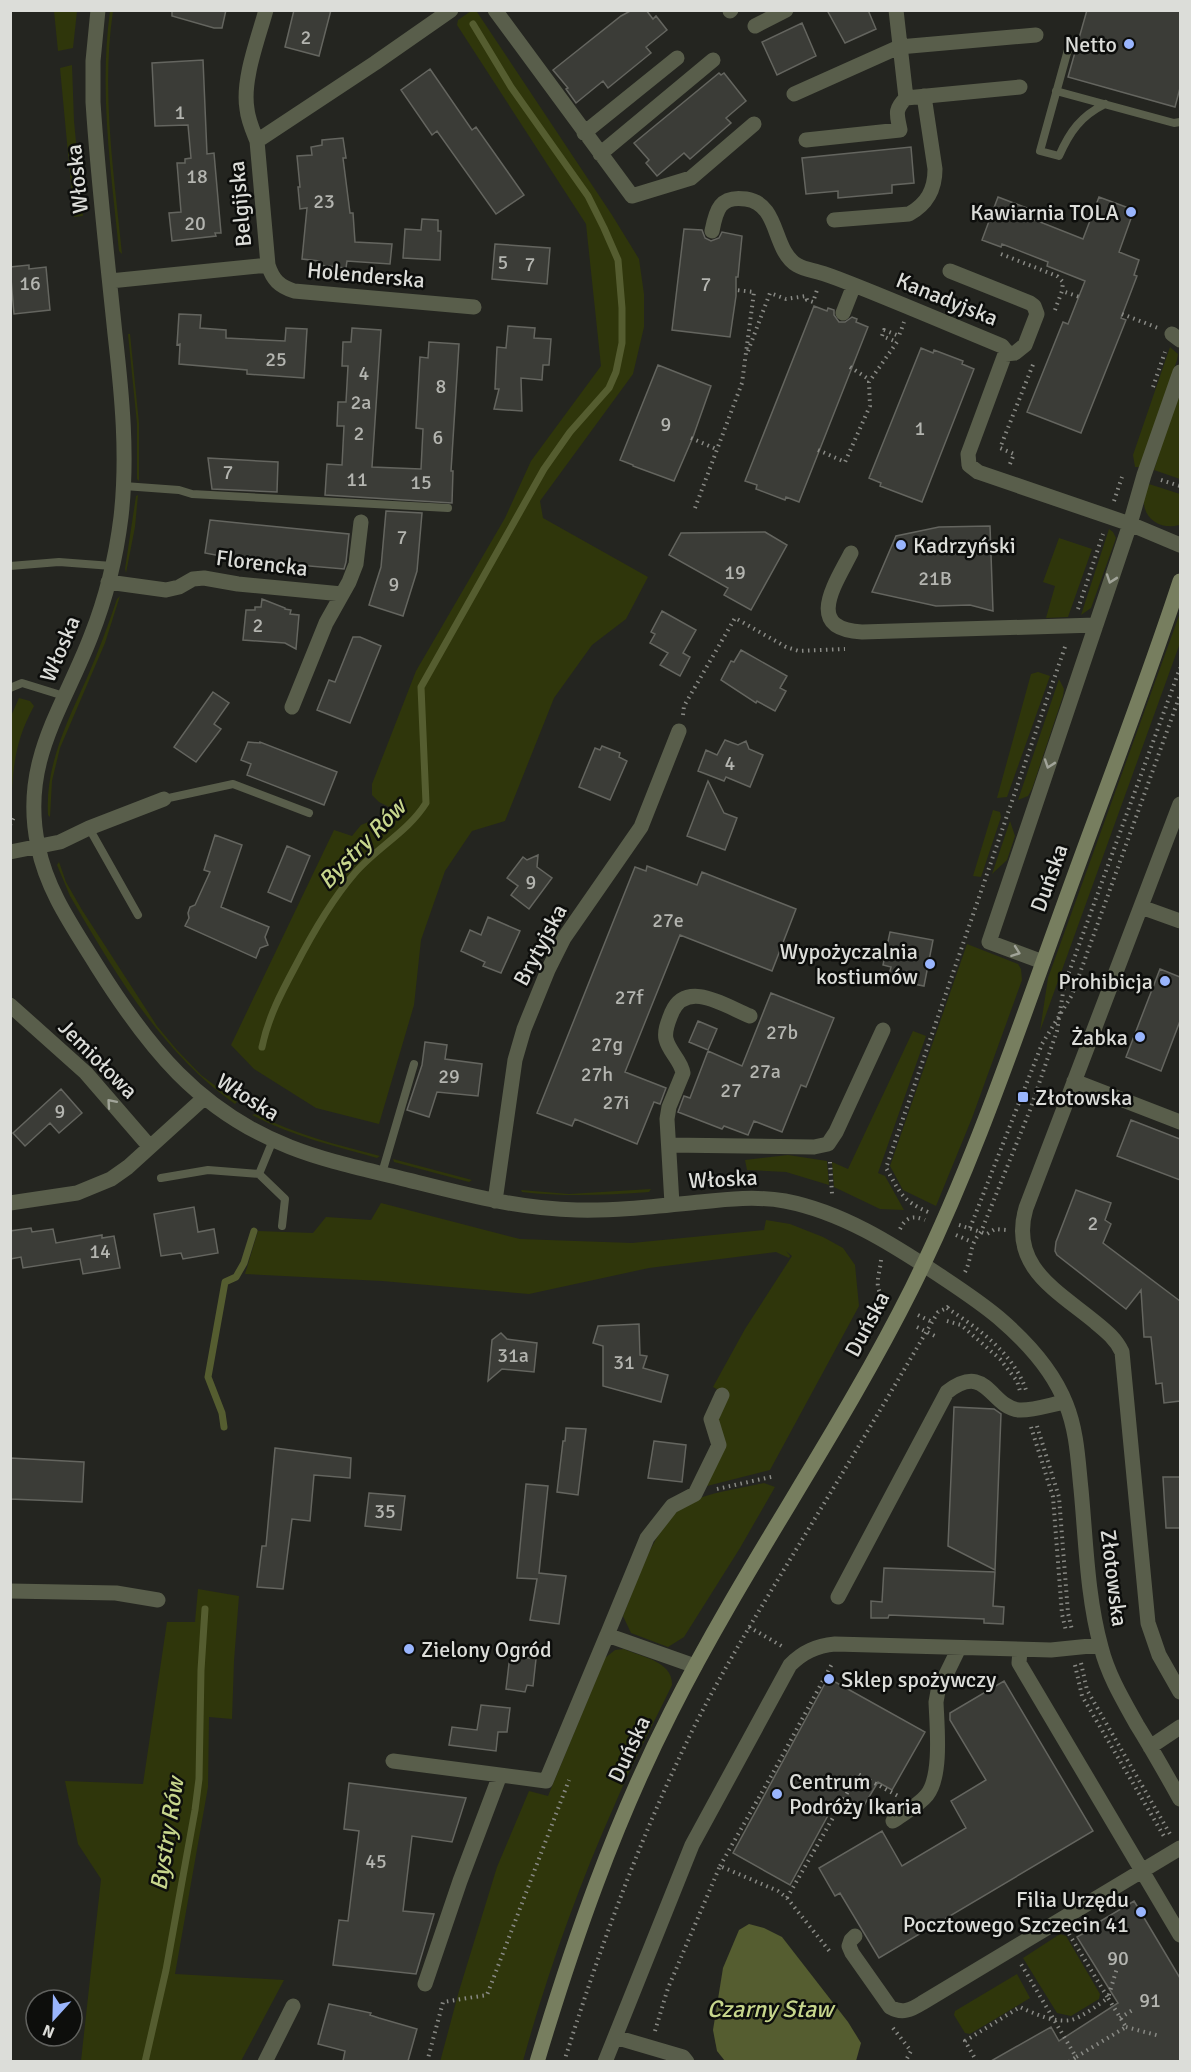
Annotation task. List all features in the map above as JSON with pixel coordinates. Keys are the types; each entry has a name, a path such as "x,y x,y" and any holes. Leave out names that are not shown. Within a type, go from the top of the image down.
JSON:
{"street":[{"name":"Włoska","path":"98,10 93,61 93,102 124,423 124,486 120,526 108,582 90,640 47,735 35,780 34,814 44,872 59,904 127,1013 160,1055 204,1098 273,1140 309,1154 495,1201 573,1210 625,1209 761,1198 805,1206 851,1224 923,1265"},
{"path":"257,141 246,100 248,82 266,10"},
{"path":"495,10 584,133 633,196 691,178 754,124"},
{"path":"756,26 786,10"},
{"path":"897,10 906,98"},
{"name":"Belgijska","path":"110,281 268,265 257,141 443,13"},
{"path":"794,94 899,47 1036,35"},
{"path":"584,133 677,58"},
{"path":"600,154 713,60"},
{"path":"806,140 900,130 896,112 898,106 906,98 1020,87"},
{"path":"834,220 909,214 926,201 932,192 935,169 924,96"},
{"name":"Kanadyjska","path":"712,231 718,208 724,202 734,198 748,199 761,206 771,218 789,259 804,269 824,273 1002,346 1006,351 968,459 973,470 1130,524 1180,545"},
{"name":"Holenderska","path":"268,265 272,278 278,284 294,291 474,307"},
{"path":"950,271 1034,306 1037,314 1025,345 1015,353 1005,354"},
{"path":"843,313 854,285"},
{"path":"1043,962 989,942 1180,372"},
{"path":"292,707 326,622 356,564 361,522"},
{"path":"851,553 830,597 827,611 833,622 844,630 862,632 1096,625"},
{"name":"Florencka","path":"108,582 166,590 179,587 193,579 204,578 238,584 342,594"},
{"name":"Duńska","path":"537,2061 591,1896 648,1759 695,1666 752,1565 839,1423 887,1337 923,1265 972,1151 1043,962 1180,581"},
{"name":"Brytyjska","path":"495,1201 515,1060 524,1029 548,970 564,939 642,827 679,731"},
{"path":"10,852 60,842 89,828 164,799"},
{"path":"1180,804 1026,1208 1022,1224 1028,1258 1035,1270 1112,1336 1122,1352 1148,1623 1159,1655 1180,1692"},
{"path":"1141,907 1180,921"},
{"path":"672,1204 667,1119 669,1107 683,1073 682,1067 666,1040 669,1020 675,1006 682,998 696,995 750,1016"},
{"name":"Jemiołowa","path":"10,1005 86,1072 150,1147"},
{"path":"669,1144 814,1147 828,1144 836,1132 883,1029"},
{"path":"1074,1082 1180,1122"},
{"path":"10,1203 95,1188 120,1174 204,1098"},
{"name":"Złotowska","path":"923,1265 996,1315 1026,1343 1043,1363 1065,1402 1078,1451 1093,1607 1100,1645 1120,1696 1180,1799"},
{"path":"838,1597 947,1392 965,1382 982,1384 1004,1404 1013,1408 1026,1410 1065,1402"},
{"path":"393,1761 546,1781 647,1539 672,1506 695,1494 719,1445 711,1419 722,1395"},
{"path":"10,1591 116,1593 158,1600"},
{"path":"607,1635 695,1666"},
{"path":"605,2061 692,1845 790,1665 798,1656 822,1646 835,1644 1020,1650 1051,1650 1100,1645"},
{"path":"893,1821 925,1797 933,1785 936,1771 938,1691 958,1648"},
{"path":"1020,1650 1019,1663 1180,1935"},
{"path":"1150,1747 1180,1727"},
{"path":"425,1984 460,1881 500,1775"},
{"path":"855,1936 849,1946 852,1953 885,2001 898,2011 912,2009 1142,1870 1174,1844"},
{"path":"265,2061 293,2006"},
{"path":"615,2037 682,2057 687,2061"}],"lane":[{"path":"1069,46 1040,151 1059,156 1075,126 1092,111 1105,104"},
{"path":"1056,92 1174,123 1180,122"},
{"path":"124,486 179,490 192,494 448,508"},
{"path":"10,566 59,562 112,567"},
{"path":"10,688 22,683 64,696"},
{"path":"164,799 233,784 309,813"},
{"path":"89,828 138,915"},
{"path":"382,1173 414,1064"},
{"path":"259,1174 273,1140"},
{"path":"161,1178 208,1170 259,1174 285,1199 282,1226"}],"path":[{"path":"1001,254 1057,276 1063,282 1054,312"},
{"path":"746,357 770,293 786,299 806,296 807,300 813,302 824,273"},
{"path":"694,508 742,383 753,292 736,290"},
{"path":"1062,291 1082,298"},
{"path":"1122,314 1176,337 1151,392"},
{"path":"751,319 759,322"},
{"path":"818,450 845,462 870,406 870,380 897,342 882,336 884,330 896,335"},
{"path":"1004,482 1014,454 1000,448 1037,354"},
{"path":"850,367 870,380"},
{"path":"691,438 716,448"},
{"path":"931,1213 910,1204 886,1168 1125,469"},
{"path":"564,2061 616,1906 651,1819 694,1727 749,1627 938,1312 947,1308 951,1303 968,1267 972,1242 981,1232 1030,1110 1057,1031 1064,986 1180,668"},
{"path":"970,1228 1042,1044 1072,995 1180,695"},
{"path":"10,825 16,814"},
{"path":"828,1144 832,1194"},
{"path":"898,1232 904,1222 911,1217 924,1219"},
{"path":"954,1224 987,1234 995,1229"},
{"path":"951,1232 972,1242"},
{"path":"881,1257 877,1286 882,1296 892,1301"},
{"path":"922,1317 932,1322"},
{"path":"947,1322 961,1326 1000,1359 1017,1381 1053,1497 1062,1614 1082,1696 1174,1844"},
{"path":"917,1327 937,1337"},
{"path":"695,1494 776,1476"},
{"path":"749,1627 798,1656"},
{"path":"651,2047 668,1988 720,1866 833,1661"},
{"path":"787,1898 858,1774 903,1798"},
{"path":"427,2061 443,2002 487,1995 569,1778"},
{"path":"720,1866 778,1891 787,1898 838,1961"},
{"path":"1061,1920 1126,2027 1160,2036"},
{"path":"1011,1950 1055,2019 1076,2059"},
{"path":"977,2061 965,2041 1020,2007 1036,2015 1072,2020 1108,1998 1117,1968"},
{"path":"1120,2018 1134,2009"},
{"path":"889,2024 911,2051 905,2061"},
{"path":"1069,2061 1076,2059 1126,2027"}],"shaded area":[{"path":"54,11 77,11 73,48 58,51"},
{"path":"110,11 113,11 108,102 122,254 119,251 107,131 106,71"},
{"path":"471,11 477,12 639,259 644,294 644,327 633,374 540,501 543,518 648,577 626,619 592,645 554,698 505,821 472,831 445,871 421,940 414,1005 379,1124 316,1108 254,1069 231,1045 334,830 352,836 361,825 373,820 384,824 391,808 379,802 372,795 372,784 416,671 505,518 531,461 601,366 586,224 457,25 458,20"},
{"path":"72,65 74,121 83,216 74,217 60,68"},
{"path":"128,334 130,334 139,423 139,481 137,479 137,424"},
{"path":"1170,347 1178,354 1177,360 1141,467 1135,467 1133,455"},
{"path":"1180,388 1180,479 1154,470"},
{"path":"1149,484 1180,494 1179,525 1161,525 1147,514 1144,500"},
{"path":"138,495 135,527 126,573 136,496"},
{"path":"1109,529 1116,538 1091,608 1081,615"},
{"path":"1059,538 1092,549 1068,617 1046,618 1055,586 1043,582"},
{"path":"120,596 105,643 60,748 52,781 50,817 48,797 50,779 59,745"},
{"path":"1180,613 1180,643 1040,1031 1048,978"},
{"path":"1038,672 1050,676 1007,797 997,798 1031,674"},
{"path":"1059,679 1064,689 1063,696 1032,789 1028,796 1018,800"},
{"path":"19,698 30,701 34,706 18,744 11,809 11,716"},
{"path":"993,810 1000,812 1001,817 981,877 973,876"},
{"path":"1010,821 1015,836 1007,860 992,874"},
{"path":"59,862 66,882 82,910 157,1026 201,1075 237,1102 235,1104 209,1083 184,1060 162,1036 122,982 70,896 57,865"},
{"path":"967,944 1018,964 1022,980 972,1118 936,1206 903,1190 890,1166"},
{"path":"913,1031 926,1036 878,1173 885,1176 904,1210 880,1209 834,1187 832,1162 848,1169"},
{"path":"255,1114 301,1133 380,1156 377,1158 298,1135 252,1115"},
{"path":"788,1155 827,1161 829,1185 786,1172 747,1170 745,1160"},
{"path":"393,1159 472,1180 469,1182 394,1162"},
{"path":"651,1189 649,1192 586,1195 538,1194 521,1190 569,1194"},
{"path":"381,1203 520,1239 632,1243 764,1230 766,1220 790,1224 843,1248 855,1265 859,1306 770,1470 707,1486 718,1419 729,1396 713,1387 745,1329 792,1256 786,1251 789,1258 776,1252 649,1268 529,1294 382,1281 245,1274 258,1231 313,1233 326,1217 371,1220"},
{"path":"764,1483 775,1487 684,1637 668,1647 631,1633 623,1616 651,1549 670,1518 697,1499"},
{"path":"198,1589 239,1596 232,1719 209,1717 208,1787 175,1974 284,1980 241,2061 81,2061 101,1879 78,1844 65,1781 143,1784 167,1622 195,1622"},
{"path":"624,1649 662,1665 671,1677 672,1685 628,1774 588,1867 553,1963 523,2061 440,2062 497,1867 529,1791 548,1796 605,1658 615,1650"},
{"path":"1060,1934 1066,1936 1100,1994 1099,1999 1071,2016 1057,2013 1023,1958"},
{"path":"1017,1974 1030,1998 970,2034 965,2033 954,2015 955,2011"}],"water":[{"name":"Czarny Staw","path":"749,1924 782,1937 848,2022 861,2043 856,2061 725,2061 717,2051 713,2030 723,1968 739,1930"}],"building":[{"path":"172,10 226,10 222,28 214,28 172,16"},
{"path":"294,10 331,10 319,56 285,47"},
{"path":"632,10 646,10 653,19 656,16 667,30 646,47 651,53 608,88 603,81 576,103 566,89 568,88 553,70 621,16"},
{"path":"827,10 868,10 876,29 845,43"},
{"name":"Netto","path":"1087,10 1180,10 1180,88 1175,107 1068,77"},
{"path":"802,23 816,56 777,75 762,42"},
{"path":"203,60 207,154 214,153 221,233 215,233 216,236 172,241 169,213 181,212 177,163 185,163 185,159 191,158 188,125 155,126 152,63"},
{"path":"430,69 472,130 476,127 524,195 496,214 437,131 432,135 401,90"},
{"path":"719,73 721,75 724,73 746,101 726,118 731,123 690,159 684,153 657,176 646,163 649,160 634,143"},
{"path":"343,138 346,158 343,158 350,213 353,213 355,242 392,244 390,264 347,261 346,268 318,265 319,261 302,259 307,208 300,209 297,156 312,155 311,147 322,145 322,140"},
{"path":"911,147 914,183 892,185 892,193 838,198 838,191 806,194 802,158"},
{"path":"998,197 1027,208 1025,216 1083,239 1099,197 1134,210 1119,252 1139,260 1134,275 1137,276 1121,318 1126,320 1081,433 1027,412 1063,322 1068,324 1085,281 1047,266 1048,262 1002,244 1001,247 982,240"},
{"path":"422,219 438,220 438,231 441,231 440,260 403,258 405,229 421,230"},
{"path":"684,229 702,230 705,238 711,241 719,238 722,232 742,236 730,337 672,330"},
{"path":"495,244 550,248 547,284 492,279"},
{"path":"29,265 29,269 46,267 50,310 14,314 10,267"},
{"path":"814,306 827,311 828,308 834,310 834,315 839,322 845,322 852,317 857,319 856,322 868,327 799,502 786,497 785,500 756,489 757,485 745,481"},
{"path":"179,314 201,315 200,328 226,330 226,338 285,341 286,328 307,329 304,378 247,374 247,370 179,364 180,344 177,345"},
{"path":"508,326 535,328 534,338 551,339 549,365 543,365 542,380 521,378 522,411 494,409 499,389 495,389 497,347 506,348"},
{"path":"352,328 381,330 372,467 421,469 423,429 416,428 420,357 428,358 429,342 459,344 451,471 453,471 452,503 325,495 327,464 342,465 344,426 337,426 338,402 346,402 348,366 342,366 343,342 351,342"},
{"path":"921,348 933,353 934,350 963,361 962,364 974,369 922,502 880,486 881,483 869,478"},
{"path":"658,365 711,386 674,481 620,460"},
{"path":"208,458 278,462 277,492 212,489"},
{"path":"386,511 422,513 417,571 403,616 369,605 381,567"},
{"path":"210,520 349,534 344,569 241,560 205,553"},
{"path":"990,526 993,611 970,605 936,606 872,592 896,536 939,527"},
{"path":"765,532 787,545 751,610 724,595 728,588 669,555 681,533"},
{"path":"262,599 291,610 290,614 299,615 296,649 285,643 243,640 246,610 261,607"},
{"path":"662,611 696,630 683,653 690,657 680,676 660,665 668,653 650,643 655,634 651,632"},
{"path":"353,637 360,637 381,646 350,723 317,710 329,680 335,682"},
{"path":"741,650 787,676 780,688 786,691 775,711 757,701 756,703 721,680 731,661 734,662"},
{"path":"213,692 229,703 214,724 221,729 196,762 174,747"},
{"path":"725,740 738,745 746,741 749,749 763,755 750,787 726,777 724,781 698,771 706,750 717,755"},
{"path":"248,742 260,742 337,772 324,805 247,775 251,764 241,760"},
{"path":"602,746 620,753 619,757 627,761 610,800 579,787 595,748 600,750"},
{"path":"708,781 724,813 737,818 725,850 687,836"},
{"path":"215,835 242,845 221,907 269,927 265,937 268,945 260,948 256,958 185,926 189,918 190,907 195,905 210,872 204,870"},
{"path":"287,846 310,856 291,902 268,892"},
{"path":"538,855 537,867 552,878 529,909 511,895 518,886 507,878 523,857 527,860"},
{"path":"647,866 697,885 702,872 796,909 772,971 680,935 625,1072 666,1088 660,1104 654,1102 637,1144 575,1119 572,1126 537,1113 635,867 646,871"},
{"path":"488,917 520,931 501,973 483,966 485,962 461,951 470,930 481,935"},
{"path":"890,932 933,940 924,986 888,979 891,967 883,965"},
{"path":"1160,969 1180,977 1180,1021 1161,1071 1126,1057"},
{"path":"771,993 834,1018 806,1087 801,1085 782,1132 754,1121 748,1135 724,1126 722,1129 678,1112 684,1096 690,1098 708,1051 742,1066"},
{"path":"698,1021 717,1029 708,1050 689,1042"},
{"path":"425,1042 447,1045 445,1059 482,1064 478,1096 437,1092 429,1117 407,1110 422,1065"},
{"path":"61,1089 82,1113 59,1133 50,1123 25,1146 13,1133"},
{"path":"1131,1120 1180,1139 1180,1180 1117,1156"},
{"path":"1076,1190 1111,1203 1105,1220 1111,1224 1103,1243 1180,1301 1180,1401 1164,1403 1162,1383 1156,1384 1151,1337 1144,1337 1141,1290 1126,1309 1057,1255 1055,1251 1056,1242"},
{"path":"194,1207 198,1232 214,1229 218,1253 183,1259 181,1253 161,1256 154,1214"},
{"path":"31,1228 32,1232 53,1229 56,1243 102,1235 102,1238 114,1236 120,1268 83,1274 80,1259 23,1268 21,1257 10,1259 10,1231"},
{"path":"639,1324 640,1355 647,1356 643,1368 668,1375 661,1402 603,1386 603,1346 593,1343 598,1326"},
{"path":"501,1333 507,1339 537,1343 534,1372 502,1369 488,1381 492,1340"},
{"path":"954,1407 994,1409 1001,1414 995,1570 948,1546"},
{"path":"566,1428 586,1429 578,1495 557,1492"},
{"path":"654,1441 686,1445 682,1482 648,1478"},
{"path":"275,1448 351,1458 350,1478 314,1475 310,1521 292,1519 283,1589 257,1587 262,1546 266,1546"},
{"path":"10,1458 84,1462 82,1502 10,1499"},
{"path":"1163,1477 1180,1477 1180,1528 1166,1528"},
{"path":"526,1484 548,1486 539,1573 566,1576 559,1624 530,1620 537,1579 517,1578"},
{"path":"369,1493 405,1496 401,1530 365,1526"},
{"path":"884,1568 995,1572 993,1606 1004,1607 1003,1624 984,1623 984,1619 889,1615 888,1618 871,1618 871,1601 882,1602"},
{"path":"510,1655 536,1659 533,1686 527,1685 525,1692 506,1689"},
{"path":"828,1678 925,1732 892,1790 878,1782 860,1812 837,1799 790,1885 733,1853"},
{"path":"1004,1681 1093,1831 879,1958 840,1893 835,1896 819,1868 882,1831 902,1866 966,1828 951,1801 986,1780 950,1720 950,1713"},
{"path":"481,1705 510,1708 507,1732 498,1732 496,1751 449,1745 452,1727 477,1730"},
{"path":"349,1783 466,1798 452,1842 412,1836 403,1911 434,1914 416,1974 333,1965 339,1920 348,1921 359,1831 344,1829"},
{"path":"1134,1901 1180,1978 1180,2061 991,2061 1051,2027 1059,2041 1118,2003 1077,1937"},
{"path":"329,2004 371,2013 370,2015 417,2029 408,2061 343,2061 345,2051 318,2044"}],"waterway":[{"path":"262,1047 271,1016 280,996 329,907 363,865 410,823 426,803 421,687 544,469 570,432 609,388 616,372 622,343 618,260 604,228 588,196 511,87 473,24"},
{"name":"Bystry Rów","path":"224,1427 222,1413 208,1377 225,1282 236,1277 244,1263 254,1231"},
{"name":"Bystry Rów","path":"145,2062 166,1970 195,1810 199,1779 201,1670 205,1609"}],"place":[{"name":"Netto","path":"1129,44"},
{"name":"Kawiarnia TOLA","path":"1131,212"},
{"name":"Kadrzyński","path":"901,545"},
{"name":"Wypożyczalnia kostiumów","path":"930,964"},
{"name":"Prohibicja","path":"1165,981"},
{"name":"Żabka","path":"1140,1037"},
{"name":"Złotowska","path":"1023,1097"},
{"name":"Zielony Ogród","path":"409,1649"},
{"name":"Sklep spożywczy","path":"829,1679"},
{"name":"Centrum Podróży Ikaria","path":"777,1794"},
{"name":"Filia Urzędu Pocztowego Szczecin 41","path":"1141,1912"}]}
